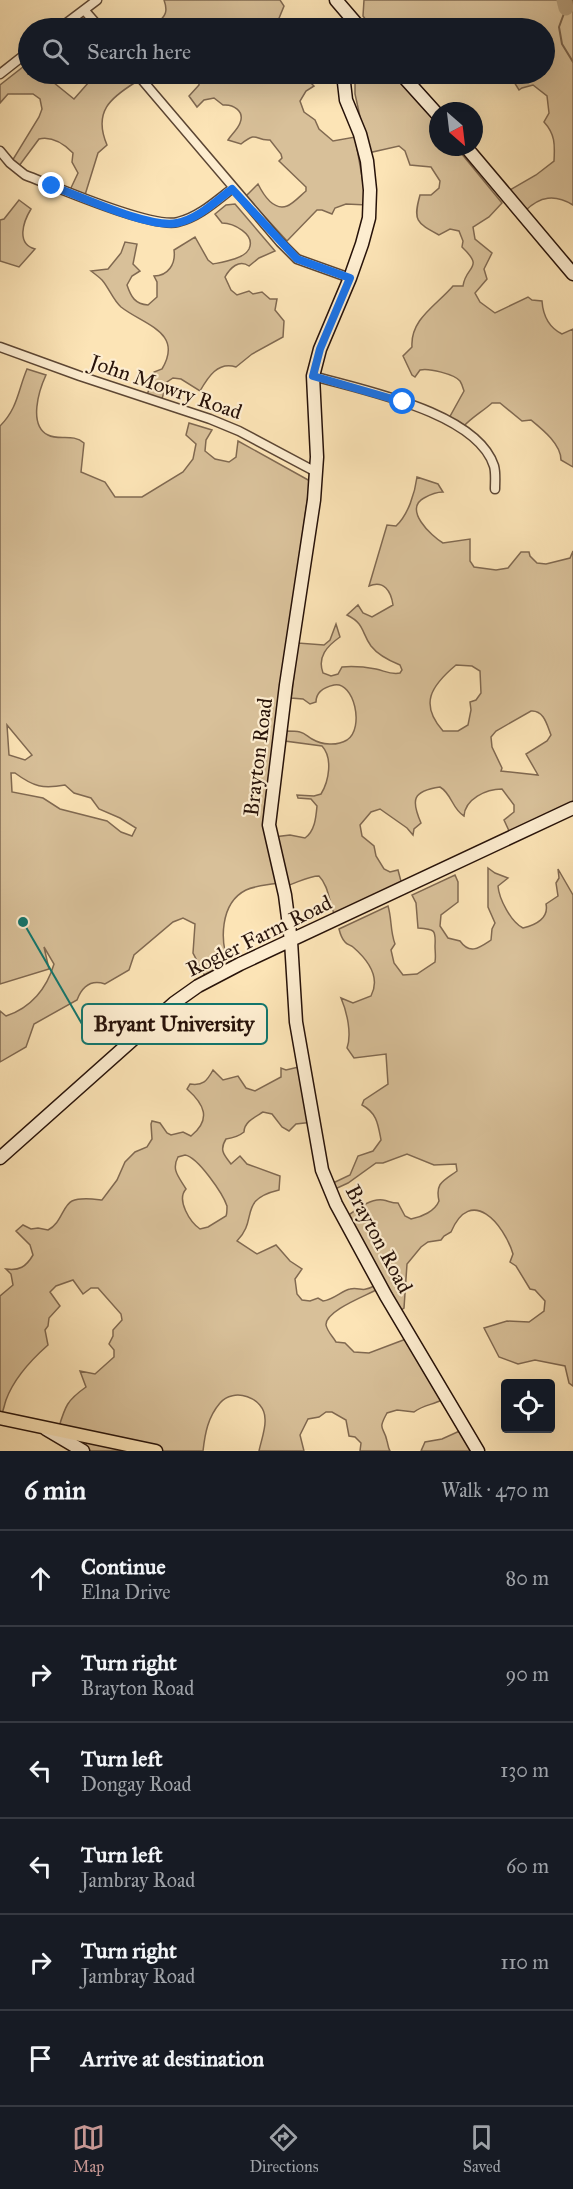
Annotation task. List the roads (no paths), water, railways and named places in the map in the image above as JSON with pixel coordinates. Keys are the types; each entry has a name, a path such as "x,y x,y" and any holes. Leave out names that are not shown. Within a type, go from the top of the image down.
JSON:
{"main road":[{"path":"0,1418 156,1451"}],"street":[{"path":"75,18 97,0"},
{"path":"342,2 353,18"},
{"path":"85,11 91,18"},
{"path":"0,74 18,60"},
{"path":"146,84 232,189 297,259 350,278"},
{"name":"Brayton Road","path":"344,84 346,100 360,134 367,161 370,190 369,218 350,278 324,339 313,376 317,437 316,472 268,825 285,895 291,941 296,1022 322,1170 336,1204 386,1296 478,1451"},
{"path":"410,84 429,105"},
{"path":"0,151 25,175 130,215 157,222 176,223 194,217 232,189"},
{"path":"474,156 573,274"},
{"name":"John Mowry Road","path":"0,347 210,419 239,431 316,472"},
{"path":"313,376 403,402 440,415 466,429 485,450 494,466 495,489"},
{"name":"Rogler Farm Road","path":"0,1158 174,1003 198,986 240,964 573,808"},
{"path":"42,1427 83,1451"}],"waterway":[{"path":"564,0 566,8"},
{"path":"566,8 559,27 562,44 573,62"}],"place":[{"name":"Bryant University","path":"23,922"}]}
